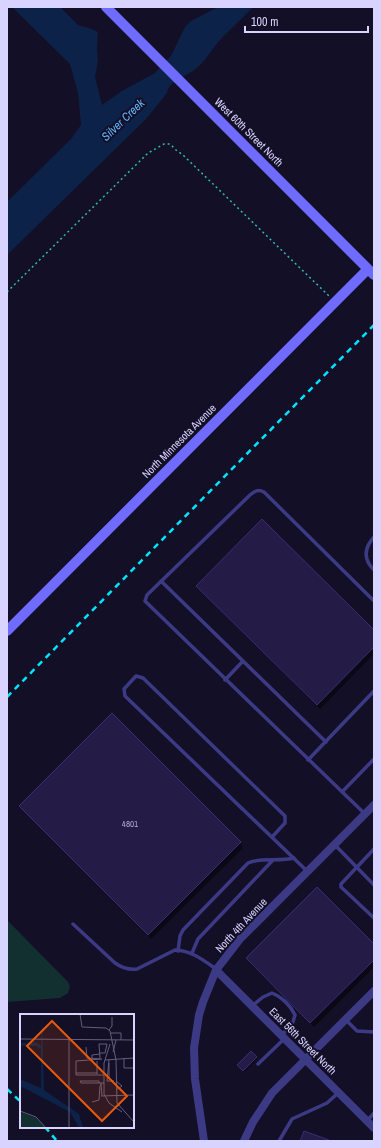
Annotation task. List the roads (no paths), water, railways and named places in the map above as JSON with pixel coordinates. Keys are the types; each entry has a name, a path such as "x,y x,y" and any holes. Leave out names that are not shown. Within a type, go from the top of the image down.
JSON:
{"main road":[{"name":"West 60th Street North","path":"106,7 371,272"},
{"name":"North Minnesota Avenue","path":"7,631 335,302 371,272"}],"street":[{"name":"North 4th Avenue","path":"204,1141 194,1079 194,1048 201,1008 216,970 240,939 374,806"},
{"name":"East 56th Street North","path":"216,970 374,1128"},
{"path":"244,1141 262,1107 284,1081 374,991"}],"lane":[{"path":"365,814 145,601 147,595 250,494 254,491 260,490 374,601"},
{"path":"374,537 368,543 365,553 368,564 374,570"},
{"path":"161,581 326,742"},
{"path":"225,680 243,661"},
{"path":"272,837 285,823 285,816 143,678 136,676 124,689 126,696 308,872"},
{"path":"308,760 374,691"},
{"path":"342,792 374,760"},
{"path":"335,845 373,882"},
{"path":"374,849 342,881 341,884 342,887 374,918"},
{"path":"178,950 180,936 183,930 247,864 255,861 285,860 294,858"},
{"path":"192,953 198,939 273,860"},
{"path":"73,924 115,963 124,968 132,970 137,969 175,950 178,950 198,956 216,970"},
{"path":"252,1006 263,997 272,993 278,995 295,1014 294,1019 283,1037 258,1064"},
{"path":"345,1020 357,1031 374,1032"},
{"path":"279,1141 292,1120 327,1102 339,1092"},
{"path":"367,1120 374,1113"}],"water":[{"name":"Silver Creek","path":"12,7 60,7 78,25 98,32 98,61 95,77 102,105 122,91 155,73 171,56 185,27 191,21 218,7 253,7 218,42 198,67 174,82 146,119 7,255 7,202 71,139 81,125 78,93 70,64"}],"railway":[{"path":"7,697 374,325"},
{"path":"7,1089 20,1101"},
{"path":"46,1128 57,1141"}]}
